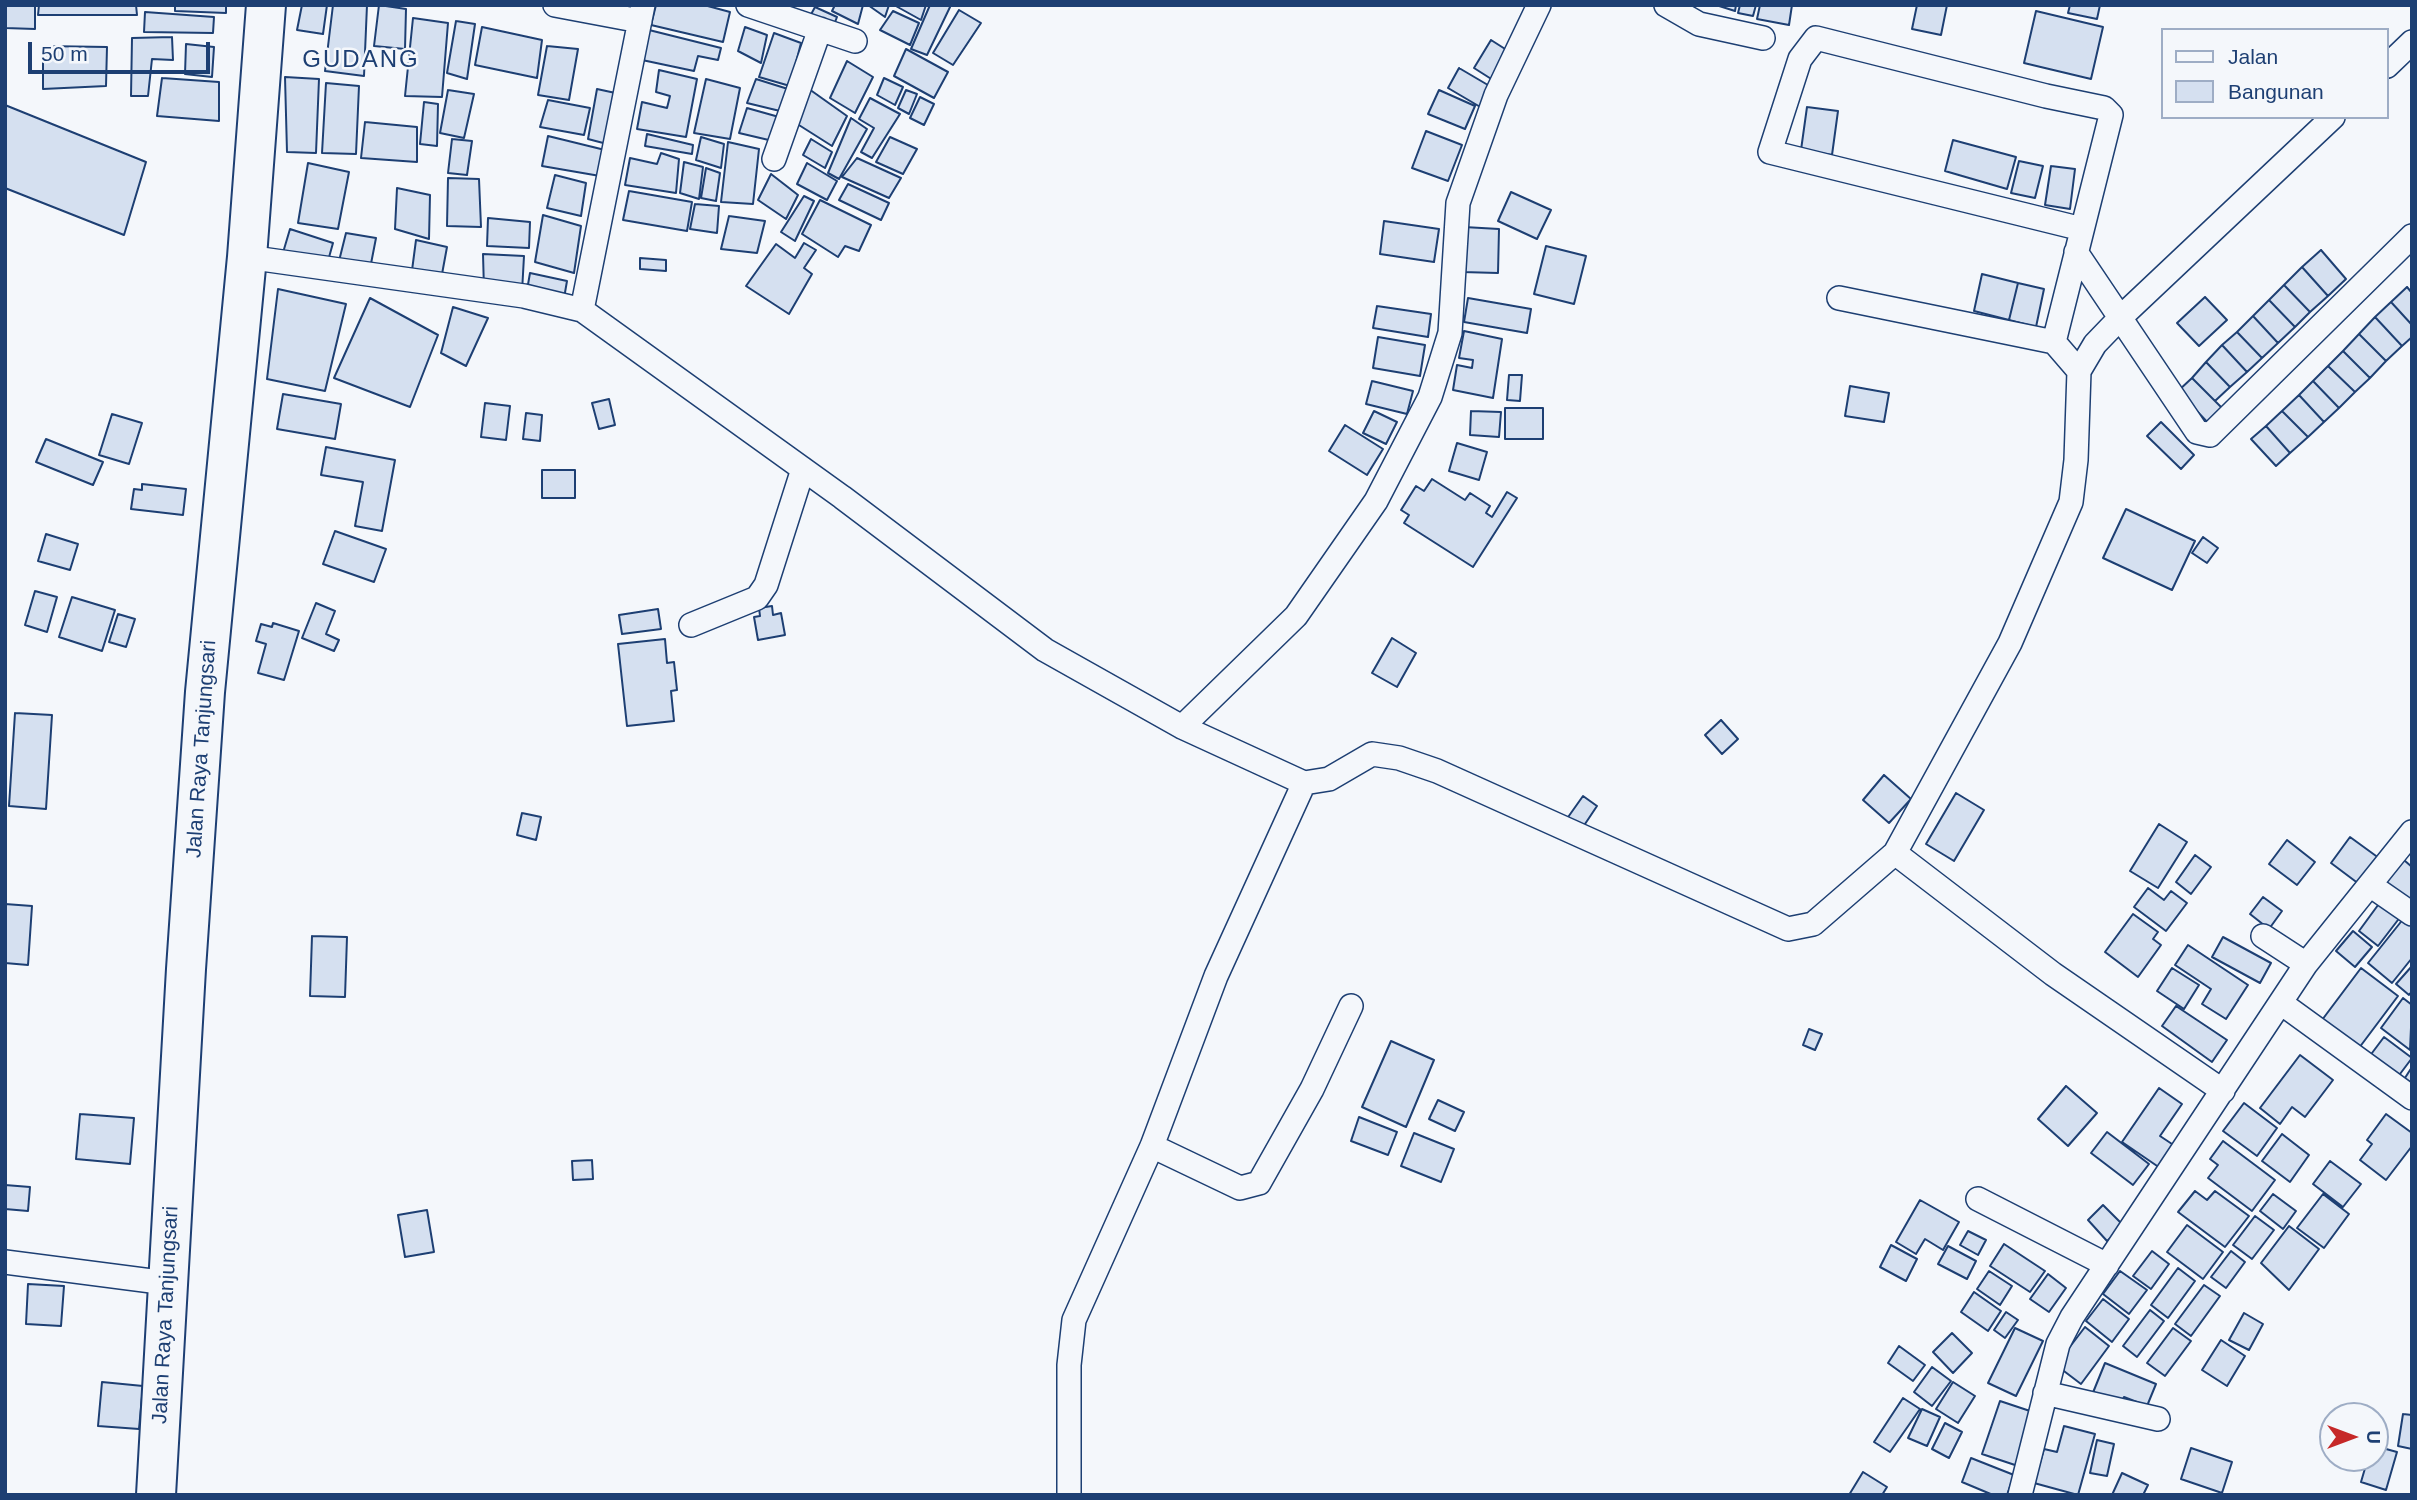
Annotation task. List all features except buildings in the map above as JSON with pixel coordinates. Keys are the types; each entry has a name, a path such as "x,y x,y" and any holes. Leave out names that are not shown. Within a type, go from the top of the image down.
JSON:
{"highway":[{"name":"Jalan Raya Tanjungsari","path":"156,1495 205,692 247,257 266,5"}],"street":[{"path":"555,5 642,13 582,310"},
{"path":"748,5 855,41"},
{"path":"1182,727 1296,616 1376,501 1430,397 1450,332 1458,203 1496,95 1539,5"},
{"path":"1666,5 1699,24 1763,38"},
{"path":"774,159 820,29"},
{"path":"2054,342 2111,115 2104,108 1816,38 1800,59 1770,152 2082,229"},
{"path":"2389,64 2412,42"},
{"path":"247,257 524,296 582,310 803,469 1045,650 1182,727 1304,783 1329,779 1372,754 1399,758 1437,771 1788,929 1813,924 1895,853 2010,643 2071,502 2076,460 2079,371 2095,344 2331,119"},
{"path":"2076,252 2197,432 2210,435 2412,236"},
{"path":"1839,298 2054,342 2079,371"},
{"path":"691,625 757,598 766,585 803,469"},
{"path":"1069,1495 1069,1365 1074,1320 1152,1146 1216,976 1304,783"},
{"path":"2020,1495 2058,1344 2107,1265 2306,964 2412,832"},
{"path":"1895,853 2053,974 2223,1091"},
{"path":"2370,885 2412,914"},
{"path":"2263,936 2306,964"},
{"path":"2281,1003 2412,1098"},
{"path":"1152,1146 1240,1188 1259,1183 1312,1089 1351,1006"},
{"path":"1978,1199 2107,1265"},
{"path":"5,1262 167,1283"},
{"path":"2045,1393 2158,1419"}],"district":[{"name":"GUDANG","path":"361,60"}]}
